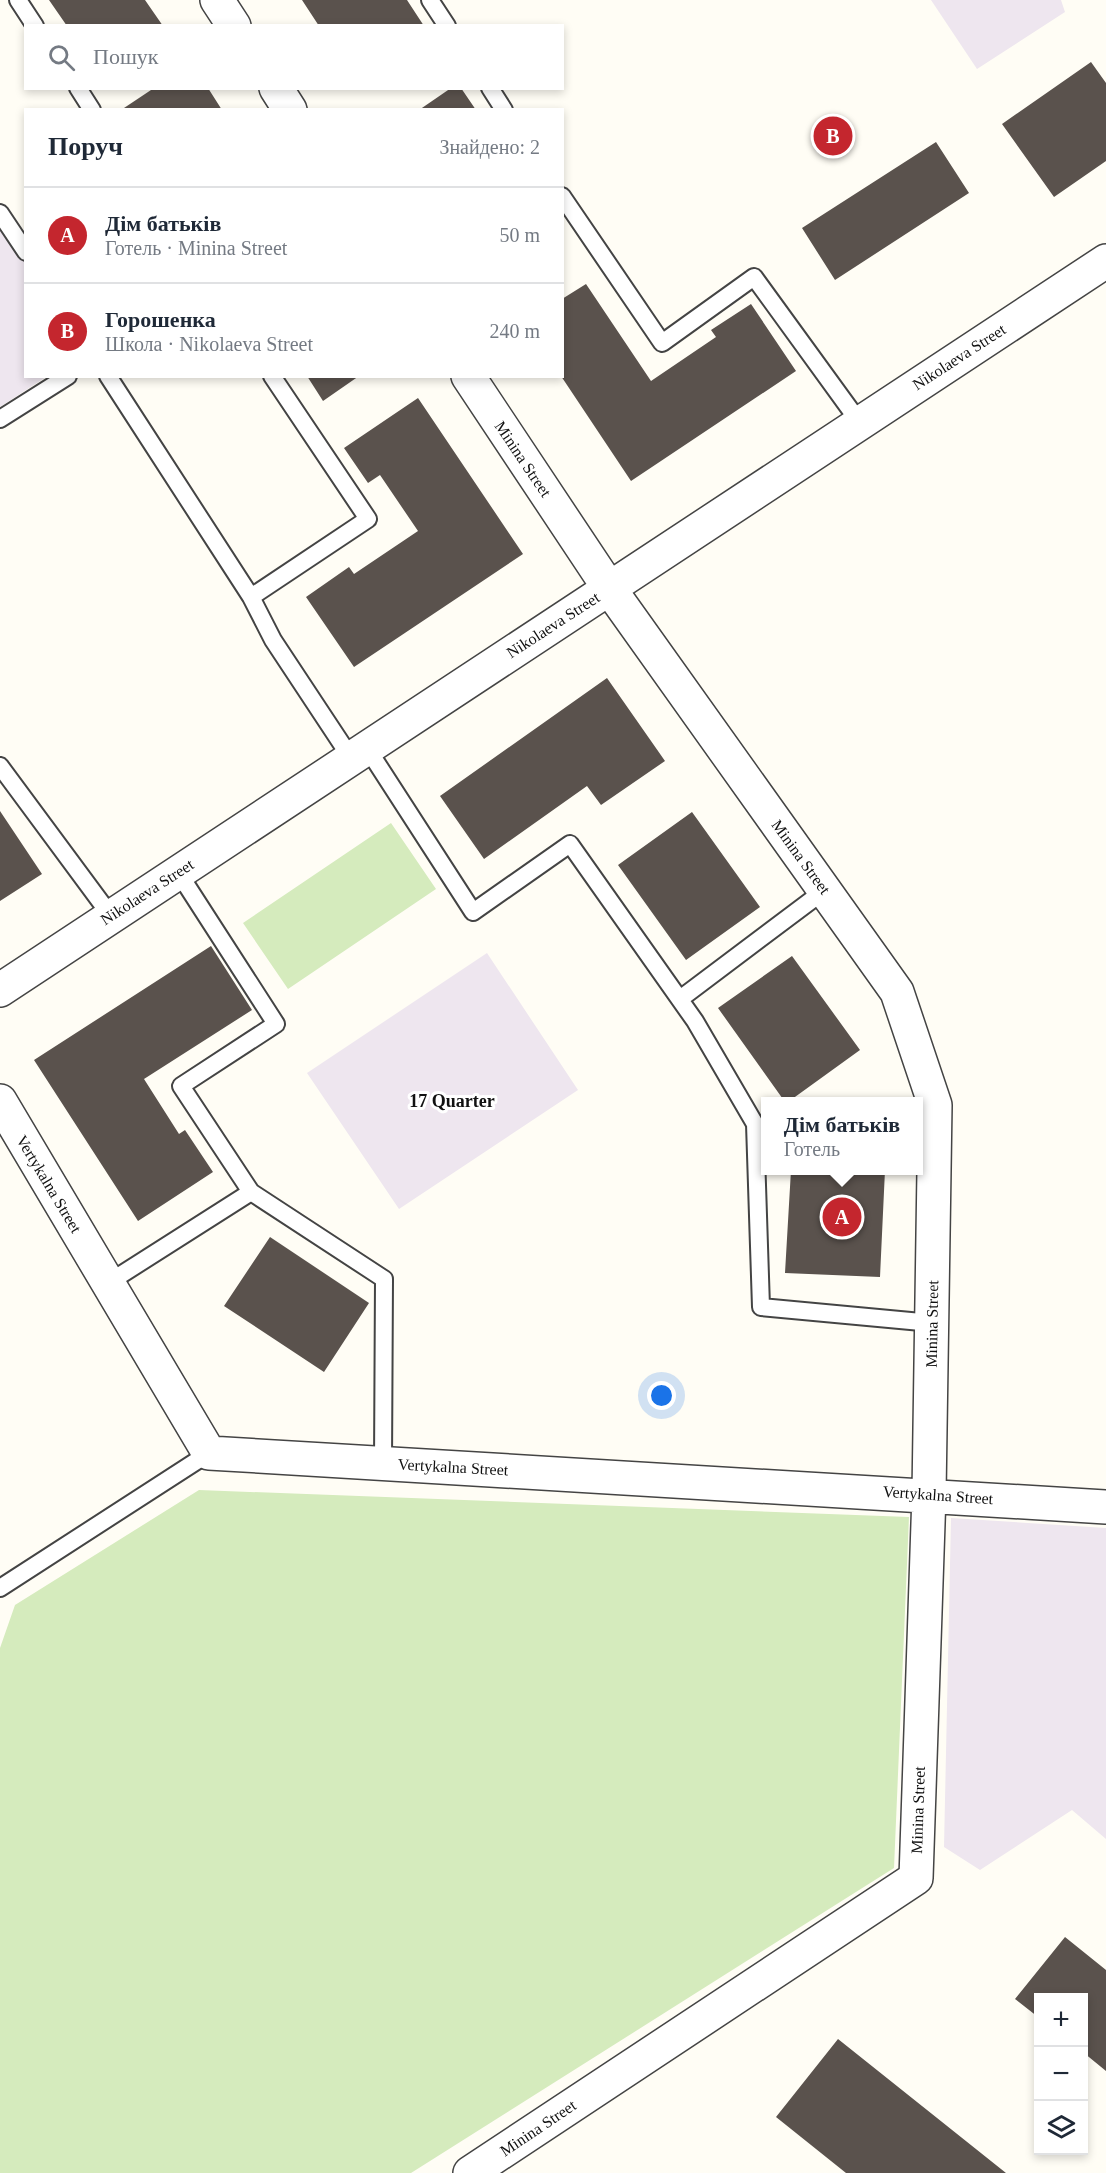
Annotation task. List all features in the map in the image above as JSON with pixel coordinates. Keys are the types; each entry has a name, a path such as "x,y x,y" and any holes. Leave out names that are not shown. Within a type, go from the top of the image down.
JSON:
{"street":[{"path":"217,0 233,24"},
{"path":"277,90 289,108"},
{"name":"Nikolaeva Street","path":"0,990 1106,261"},
{"name":"Minina Street","path":"469,378 609,588 897,992 935,1105 929,1494 916,1878 470,2173"},
{"name":"Vertykalna Street","path":"0,1101 209,1453 929,1494 1106,1507"}],"lane":[{"path":"18,0 34,24"},
{"path":"430,0 446,24"},
{"path":"79,90 91,108"},
{"path":"491,90 503,108"},
{"path":"564,199 662,343 754,277 860,423"},
{"path":"0,213 24,249"},
{"path":"0,419 65,378"},
{"path":"109,378 251,597 273,640 359,753 472,912 570,844 680,999 755,1124 761,1307 932,1323"},
{"path":"251,597 368,519 273,378"},
{"path":"2,772 111,916"},
{"path":"178,872 276,1024 181,1086 251,1192 384,1279 383,1463"},
{"path":"680,999 825,890"},
{"path":"108,1283 251,1192"},
{"path":"0,1588 209,1453"}],"shaded area":[{"path":"931,0 1061,0 1065,12 977,69"},
{"path":"0,213 24,250 24,378 44,378 0,407"},
{"path":"487,953 578,1090 399,1209 307,1073"},
{"path":"951,1518 1106,1528 1106,1839 1072,1810 980,1870 944,1847"}],"green space":[{"path":"391,823 436,889 288,989 243,923"},
{"path":"199,1490 909,1517 894,1868 411,2173 0,2173 0,1648 15,1605"}],"building":[{"path":"49,0 145,0 162,24 66,24"},
{"path":"302,0 407,0 423,24 318,24"},
{"path":"1091,62 1106,83 1106,161 1054,197 1002,124"},
{"path":"151,90 209,90 221,108 124,108"},
{"path":"448,90 462,90 475,108 422,108"},
{"path":"936,142 969,193 835,280 802,228"},
{"path":"586,284 651,381 716,337 711,330 751,304 796,371 631,481 562,378 564,298"},
{"path":"308,378 356,378 323,401"},
{"path":"418,398 523,554 354,667 306,597 349,567 354,574 418,531 380,475 368,483 344,448"},
{"path":"607,678 665,761 601,805 587,786 484,859 440,796"},
{"path":"0,811 42,874 0,901"},
{"path":"692,812 760,907 686,960 618,865"},
{"path":"211,946 252,1010 144,1079 179,1134 185,1130 213,1172 138,1221 34,1060"},
{"path":"792,956 860,1050 795,1097 781,1097 718,1008"},
{"path":"791,1175 885,1175 880,1277 785,1273"},
{"path":"270,1237 369,1303 324,1372 224,1306"},
{"path":"1065,1937 1106,1970 1106,2071 1088,2056 1088,1993 1034,1993 1034,2014 1015,1999"},
{"path":"838,2039 1006,2173 846,2173 776,2117"}],"place":[{"name":"Горошенка","path":"833,136"},
{"name":"Дім батьків","path":"842,1217"}],"district":[{"name":"17 Quarter","path":"452,1101"}]}
